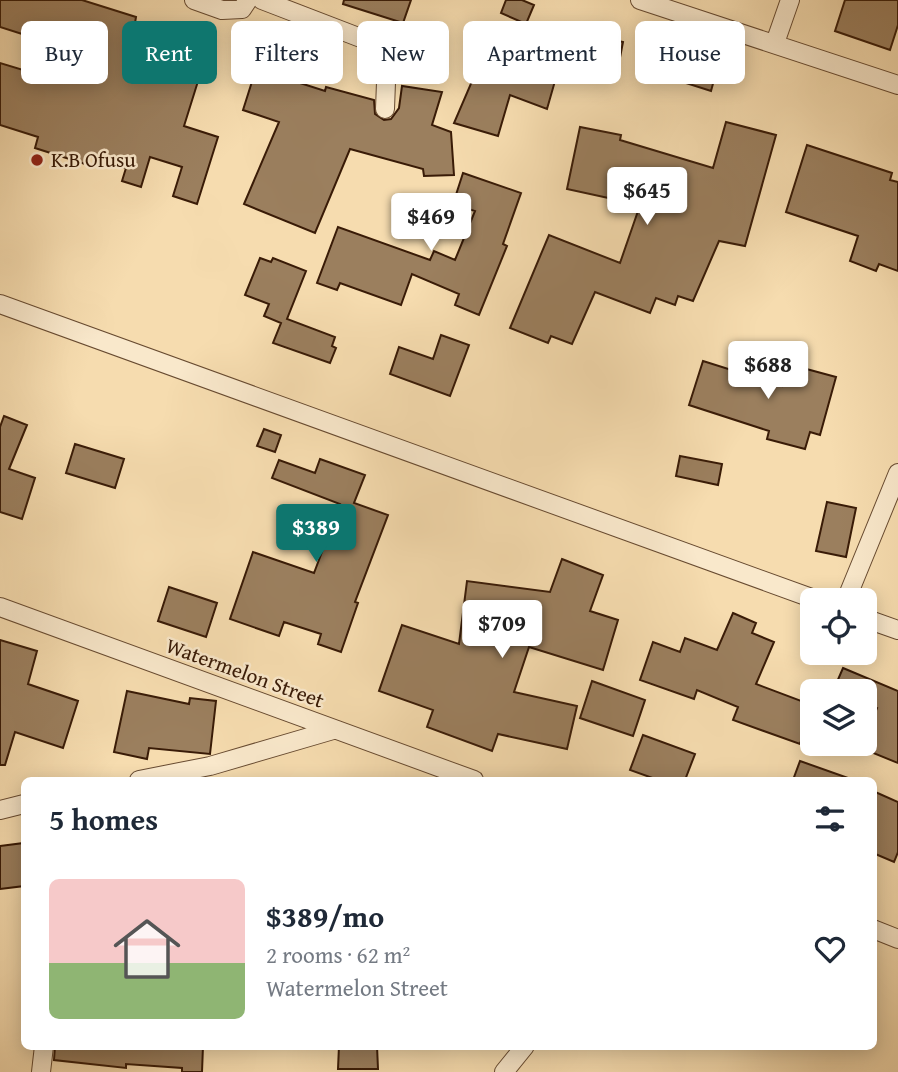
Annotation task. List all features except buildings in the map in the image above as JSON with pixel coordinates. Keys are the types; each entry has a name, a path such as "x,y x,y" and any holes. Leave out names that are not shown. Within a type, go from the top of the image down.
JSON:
{"street":[{"path":"194,0 222,10 242,9 248,0"},
{"path":"262,0 379,45 387,55 385,109"},
{"path":"640,0 898,85"},
{"path":"775,43 790,0"},
{"path":"0,304 800,594"},
{"path":"851,588 898,473"},
{"name":"Watermelon Street","path":"0,607 466,777"},
{"path":"877,623 898,630"},
{"path":"154,777 210,766 333,730"},
{"path":"0,810 21,805"},
{"path":"877,931 898,939"},
{"path":"41,1072 44,1050"},
{"path":"504,1072 522,1050"}],"place":[{"name":"K.B Ofusu","path":"37,160"}]}
